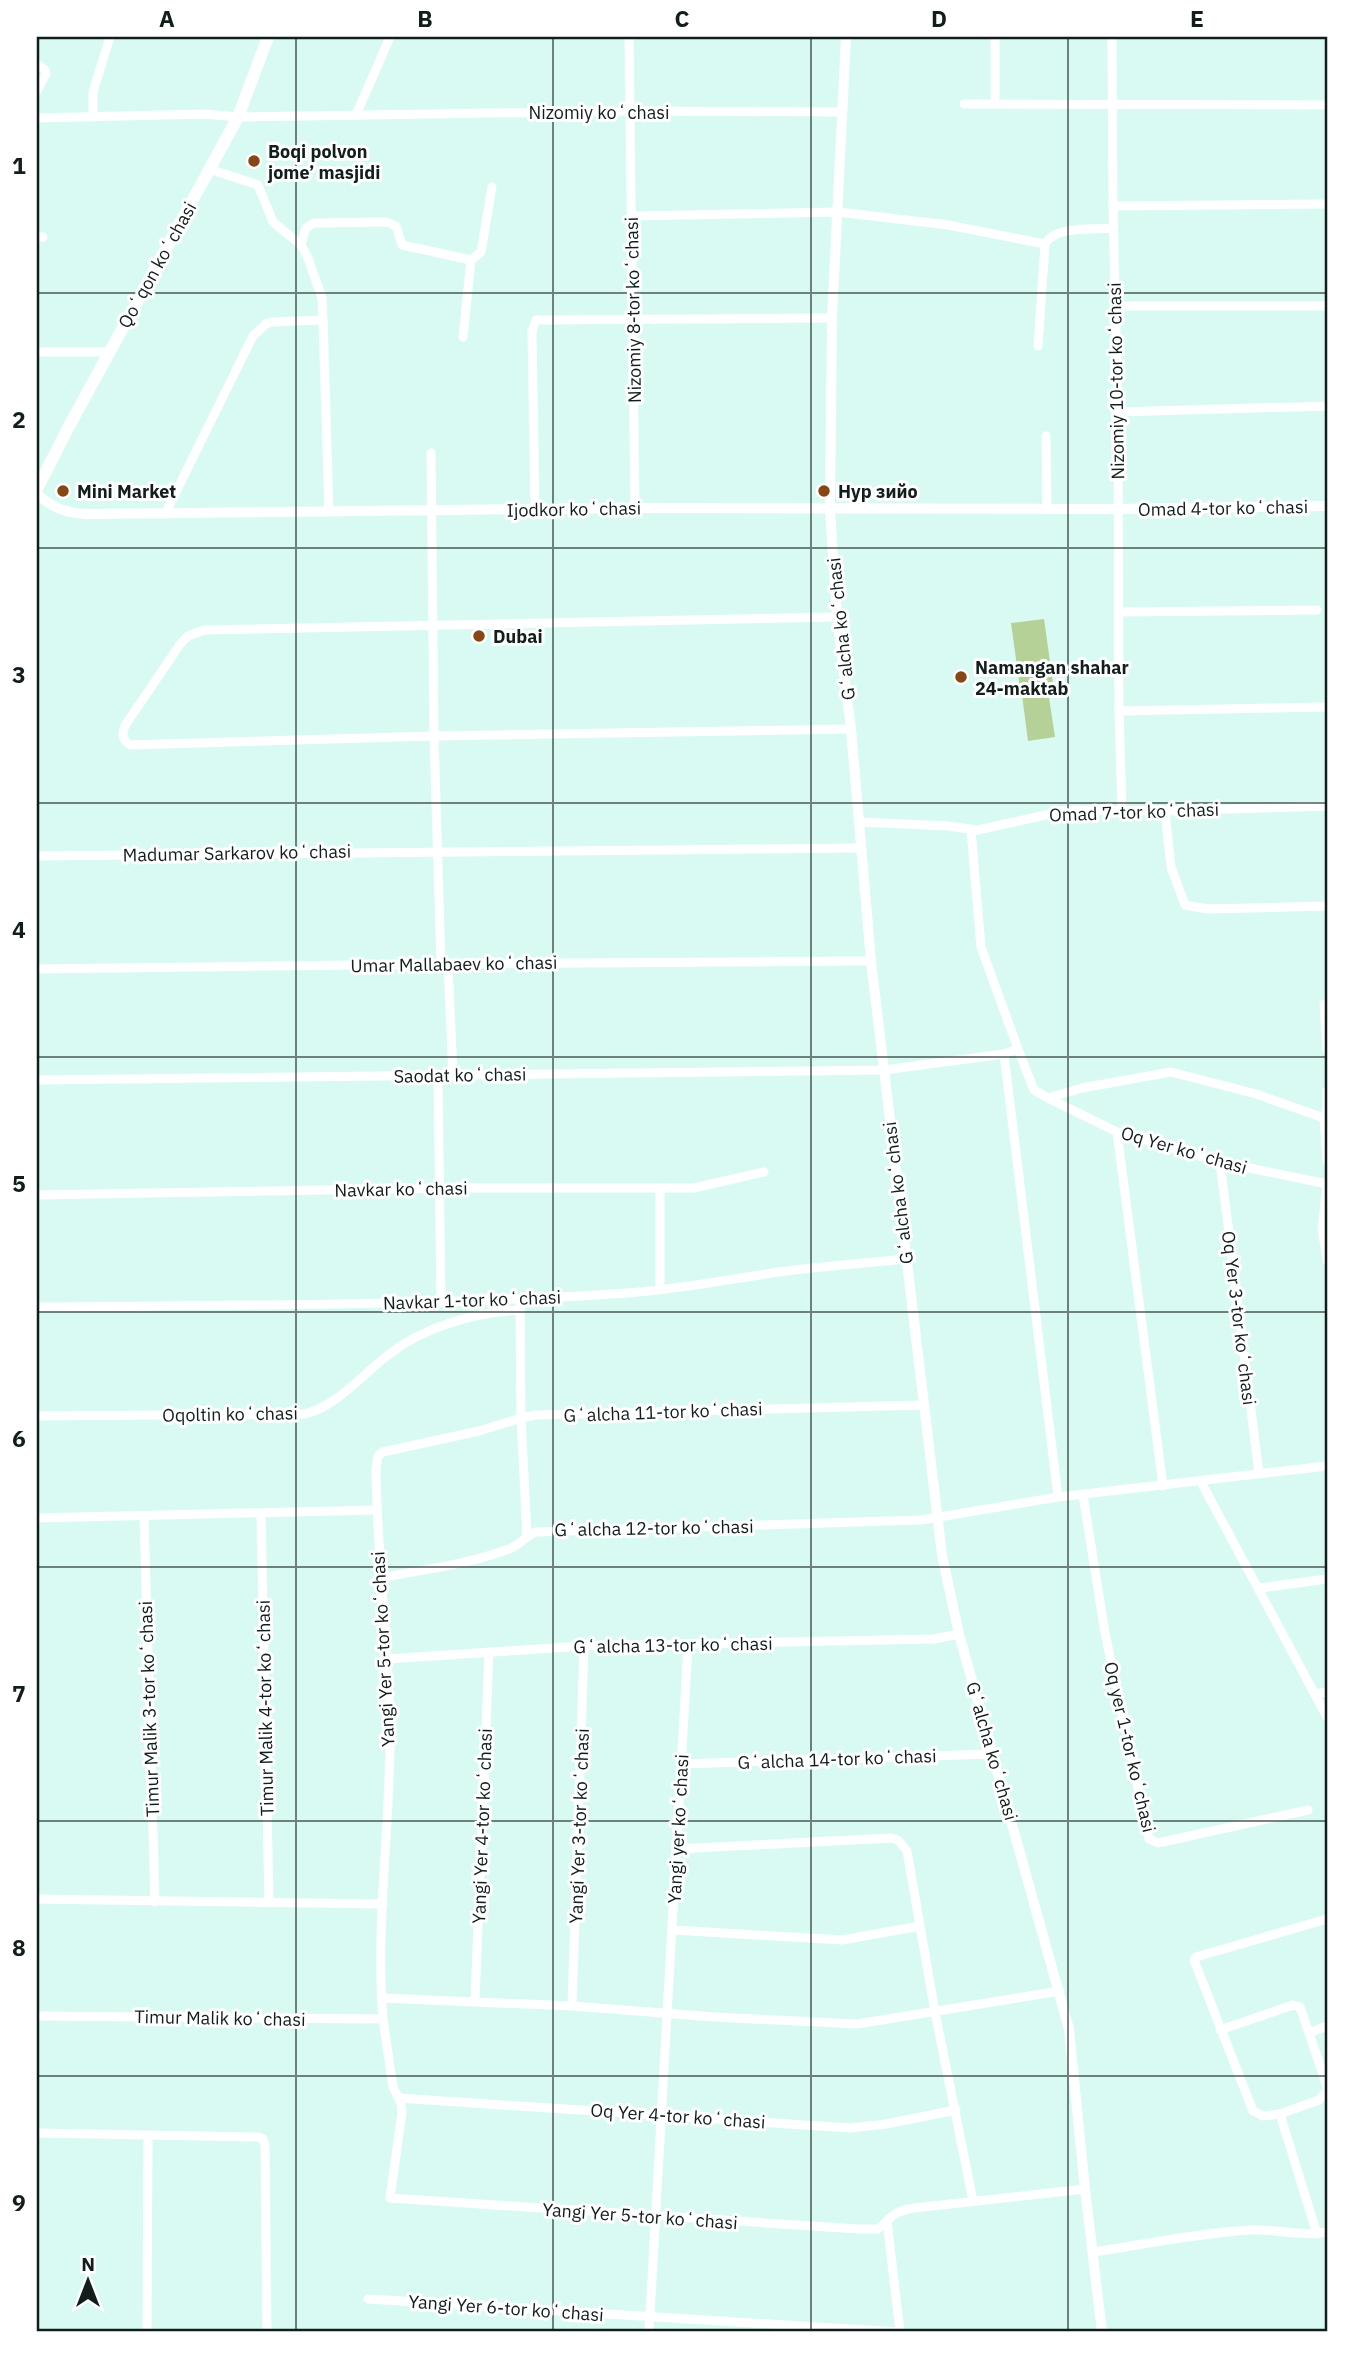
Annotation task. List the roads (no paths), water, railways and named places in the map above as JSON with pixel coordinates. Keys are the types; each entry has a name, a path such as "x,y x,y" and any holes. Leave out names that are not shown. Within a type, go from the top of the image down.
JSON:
{"main road":[{"name":"Qoʻqon koʻchasi","path":"37,491 109,352 238,117 268,37"}],"street":[{"path":"93,117 93,92 110,37"},
{"path":"356,115 390,37"},
{"name":"Nizomiy 8-tor koʻchasi","path":"629,37 635,508"},
{"name":"Gʻalcha koʻchasi","path":"846,37 832,318 830,510 837,617 851,729 871,961 923,1405 950,1599 1069,2029 1102,2332"},
{"path":"995,37 995,104"},
{"name":"Nizomiy 10-tor koʻchasi","path":"1112,37 1122,810"},
{"path":"37,64 46,74 37,91"},
{"path":"964,104 1327,104"},
{"name":"Nizomiy koʻchasi","path":"37,118 205,114 238,117 631,111 842,112"},
{"path":"209,169 258,185 273,222 301,245 308,258 322,298 329,511"},
{"path":"301,245 306,228 314,222 387,222 396,226 402,245 471,260 481,253 492,187"},
{"path":"1113,206 1327,204"},
{"path":"631,216 838,212 948,225 1045,244"},
{"path":"1038,346 1045,244 1051,236 1061,232 1113,228"},
{"path":"463,337 471,260"},
{"path":"1115,306 1327,306"},
{"path":"535,509 532,331 538,320 832,318"},
{"path":"165,514 253,336 272,322 323,320"},
{"path":"37,352 109,352"},
{"path":"1118,412 1327,406"},
{"path":"1046,436 1047,509"},
{"path":"431,453 438,850 453,1074"},
{"name":"Ijodkor koʻchasi","path":"37,491 53,508 68,513 635,508 1118,509"},
{"name":"Omad 4-tor koʻchasi","path":"1118,509 1327,506"},
{"path":"1119,612 1317,610"},
{"path":"837,617 196,632 181,643 126,724 123,734 124,740 131,745 434,736 851,729"},
{"path":"1119,711 1327,706"},
{"name":"Omad 7-tor koʻchasi","path":"860,822 937,825 971,830 991,829 1030,817 1068,810 1165,811 1327,806"},
{"path":"1165,811 1171,867 1185,905 1208,909 1327,906"},
{"path":"971,830 981,947 1034,1090 1048,1098 1082,1088 1171,1072 1326,1111"},
{"name":"Madumar Sarkarov koʻchasi","path":"37,856 438,850 861,848"},
{"name":"Umar Mallabaev koʻchasi","path":"37,969 871,961"},
{"path":"1327,1004 1324,1004 1327,1051"},
{"name":"Saodat koʻchasi","path":"37,1080 884,1070 1004,1054 1018,1049"},
{"path":"1004,1054 1058,1497"},
{"path":"439,1075 442,1302"},
{"path":"1327,1091 1327,1161"},
{"name":"Oq Yer koʻchasi","path":"1048,1098 1116,1132 1220,1161 1327,1184"},
{"path":"1116,1132 1163,1486"},
{"name":"Oq Yer 3-tor koʻchasi","path":"1220,1161 1259,1474"},
{"name":"Navkar koʻchasi","path":"37,1195 440,1188 694,1188 764,1172"},
{"path":"1327,1184 1322,1230 1327,1261"},
{"path":"660,1188 660,1289"},
{"name":"Navkar 1-tor koʻchasi","path":"37,1307 520,1300 660,1289 906,1259"},
{"path":"520,1300 521,1418 527,1535"},
{"name":"Oqoltin koʻchasi","path":"37,1416 305,1414 328,1405 387,1356 424,1334 481,1315 520,1310"},
{"name":"Gʻalcha 11-tor koʻchasi","path":"376,1510 376,1468 378,1456 383,1452 479,1431 536,1415 923,1405"},
{"path":"938,1518 1058,1497 1327,1465"},
{"path":"1201,1482 1327,1717"},
{"name":"Oq yer 1-tor koʻchasi","path":"1083,1495 1105,1633 1149,1839 1158,1843 1308,1810"},
{"path":"37,1518 376,1510"},
{"name":"Yangi Yer 5-tor koʻchasi","path":"376,1510 390,1730 382,1998"},
{"name":"Timur Malik 4-tor koʻchasi","path":"261,1513 269,1903"},
{"name":"Timur Malik 3-tor koʻchasi","path":"144,1516 155,1902"},
{"name":"Gʻalcha 12-tor koʻchasi","path":"380,1578 498,1553 518,1545 527,1535 547,1531 938,1518"},
{"path":"1260,1588 1327,1579"},
{"name":"Gʻalcha 13-tor koʻchasi","path":"387,1659 584,1646 934,1639 959,1634"},
{"name":"Yangi yer koʻchasi","path":"649,2332 688,1645"},
{"name":"Yangi Yer 3-tor koʻchasi","path":"572,2006 584,1646"},
{"name":"Yangi Yer 4-tor koʻchasi","path":"475,2001 489,1652"},
{"path":"1314,1694 1327,1692"},
{"name":"Gʻalcha 14-tor koʻchasi","path":"681,1764 992,1755"},
{"path":"677,1849 891,1838 898,1840 907,1851 935,2012 973,2201"},
{"path":"37,1900 383,1904"},
{"path":"1220,2030 1293,2005 1300,2007 1327,2088 1319,2100 1280,2114 1263,2116 1253,2111 1220,2030 1195,1958 1327,1919"},
{"path":"673,1930 842,1940 920,1926"},
{"path":"398,2098 393,2087 382,1998 572,2006 857,2024 1060,1990"},
{"name":"Timur Malik koʻchasi","path":"37,2016 383,2019"},
{"path":"1309,2033 1327,2026"},
{"name":"Yangi Yer 5-tor koʻchasi","path":"398,2098 402,2113 390,2198 858,2230 878,2229 887,2221"},
{"name":"Oq Yer 4-tor koʻchasi","path":"398,2098 850,2128 956,2110"},
{"path":"1094,2252 1249,2230 1322,2233 1280,2114"},
{"path":"37,2133 263,2139 267,2332"},
{"path":"147,2332 148,2135"},
{"path":"898,2332 887,2221 902,2210 1085,2189"},
{"name":"Yangi Yer 6-tor koʻchasi","path":"368,2299 898,2332"}],"place":[{"name":"Boqi polvon jome’ masjidi","path":"254,161"},
{"name":"Mini Market","path":"63,491"},
{"name":"Нур зийо","path":"824,491"},
{"name":"Dubai","path":"479,636"},
{"name":"Namangan shahar 24-maktab","path":"961,677"}]}
